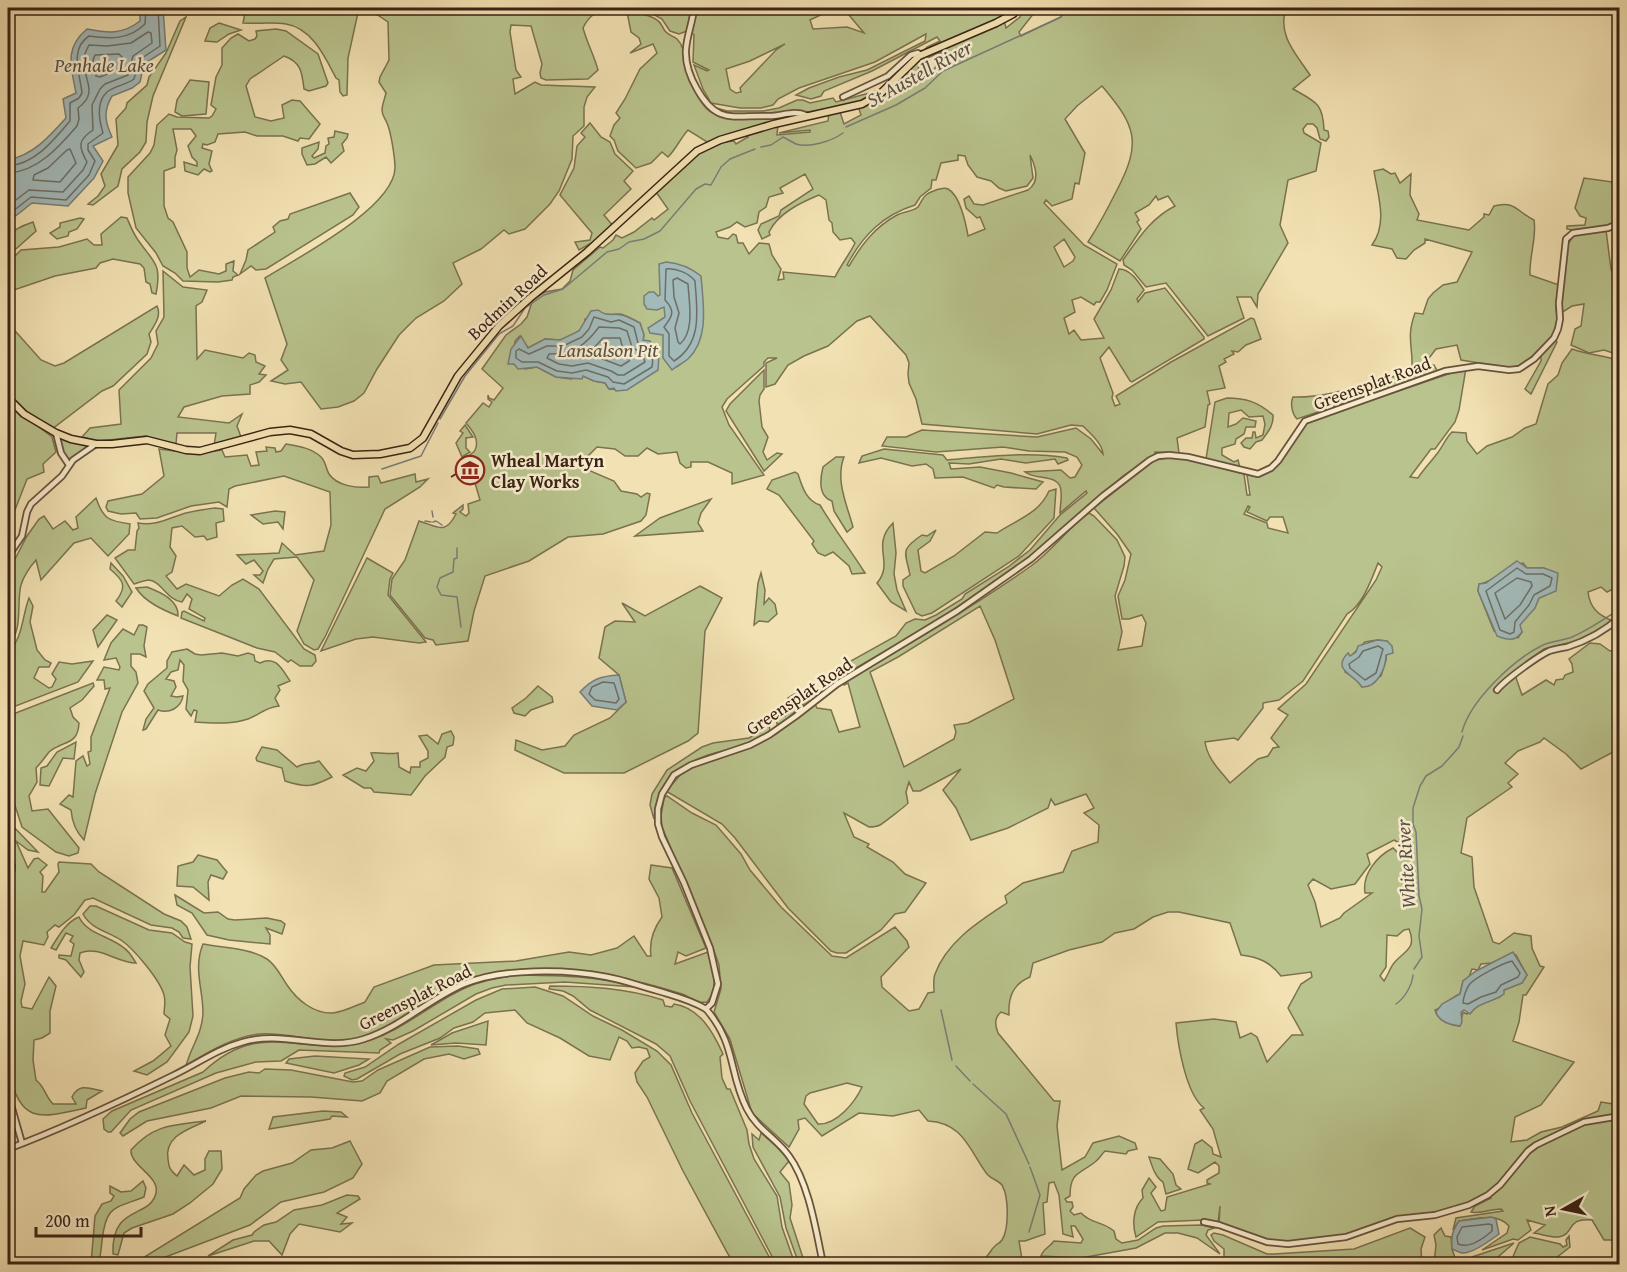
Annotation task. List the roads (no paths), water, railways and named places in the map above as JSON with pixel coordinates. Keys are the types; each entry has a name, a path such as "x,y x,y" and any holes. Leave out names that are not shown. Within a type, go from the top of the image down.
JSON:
{"main road":[{"name":"Bodmin Road","path":"8,398 24,414 56,433 71,439 96,444 147,440 197,452 270,432 290,430 311,434 353,455 380,454 410,448 423,438 458,376 499,326 587,252 697,151 720,140 868,100 880,94 921,55 996,23 1020,8"}],"street":[{"path":"694,8 688,34 686,62 692,81 709,108 727,116 774,116 795,112 806,115"},
{"path":"843,96 888,76 911,55 918,53 921,55"},
{"name":"Greensplat Road","path":"8,1149 122,1100 177,1074 212,1053 241,1042 261,1038 324,1042 361,1040 383,1031 461,985 491,975 538,973 598,975 690,999 706,1009 712,1003 718,984 710,948 658,824 658,809 662,794 674,775 691,765 750,745 769,735 837,684 957,611 1031,559 1128,475 1158,456 1188,457 1258,474 1271,468 1278,461 1305,421 1445,371 1468,366 1509,370 1527,366 1554,338 1558,329 1566,239 1573,232 1608,228 1620,223"},
{"path":"56,433 61,453 69,465"},
{"path":"8,564 11,552 22,536 29,507 62,476 75,458 96,444"},
{"path":"1497,690 1507,679 1549,651 1580,643 1620,617"},
{"path":"8,843 12,867 8,897"},
{"path":"706,1009 718,1023 728,1041 740,1092 751,1117 794,1162 804,1187 823,1264"},
{"path":"8,1094 22,1143"},
{"path":"1204,1222 1220,1225 1267,1242 1288,1244 1346,1237 1397,1219 1435,1215 1469,1205 1488,1195 1536,1145 1584,1122 1620,1116"}],"water":[{"name":"Penhale Lake","path":"140,8 163,8 166,50 144,64 140,82 112,96 106,116 112,137 93,146 103,161 94,178 68,206 32,203 8,222 8,160 33,150 66,118 63,99 76,93 71,58 75,43 87,29 115,32 133,26 140,21"},
{"path":"666,262 685,266 701,276 704,309 700,341 695,351 672,370 663,358 663,335 650,333 648,328 665,317 664,307 657,310 647,309 644,304 644,296 649,292 660,295 659,264"},
{"name":"Lansalson Pit","path":"598,310 607,314 626,316 640,323 644,335 643,340 650,341 659,355 658,370 627,390 616,391 614,388 609,389 605,383 583,376 582,379 556,377 537,367 518,369 514,364 508,364 511,349 521,336 528,348 545,339 560,340 579,331 591,311"},
{"path":"1517,561 1527,568 1544,568 1558,573 1556,591 1539,598 1535,608 1520,625 1522,632 1514,639 1508,639 1497,636 1478,591 1479,584 1486,583"},
{"path":"1377,640 1387,641 1392,646 1393,653 1386,655 1384,666 1376,681 1362,687 1343,668 1343,659 1348,653 1350,656 1356,652 1358,646"},
{"path":"619,675 626,702 617,710 592,706 580,692 597,679"},
{"path":"1513,952 1527,975 1522,983 1504,990 1504,994 1477,1007 1470,1014 1464,1010 1461,1012 1460,1026 1442,1021 1436,1012 1442,1004 1460,994 1463,981 1476,971"},
{"path":"1492,1217 1496,1219 1499,1234 1466,1253 1452,1249 1452,1234 1459,1221"}],"waterway":[{"name":"St Austell River","path":"846,127 896,105 925,88 943,71 1061,17 1065,8"},
{"name":"St Austell River","path":"761,147 771,145 783,137 802,145 827,141 843,133"},
{"name":"St Austell River","path":"440,419 465,376 499,334 513,326 525,308 544,295 563,289 607,252 660,231 696,189 705,184 711,185 721,167 730,159 755,149"},
{"name":"St Austell River","path":"382,469 421,456 438,423"},
{"path":"432,511 433,517"},
{"path":"425,521 431,522"},
{"path":"433,522 436,521 442,525"},
{"path":"457,548 453,572 440,578 437,587 441,595 457,597 461,627"},
{"name":"White River","path":"1462,732 1483,695 1518,661 1545,644 1584,631 1620,609"},
{"name":"White River","path":"1414,969 1422,957 1419,936 1422,909 1419,896 1413,808 1426,776 1442,766 1459,747 1463,736"},
{"name":"White River","path":"1396,1004 1408,991 1413,975"},
{"path":"941,1010 952,1060"},
{"path":"956,1066 970,1081"},
{"path":"973,1084 1006,1114 1029,1164"},
{"path":"1029,1232 1040,1195 1030,1167"}],"railway":[{"path":"451,477 459,472"}],"place":[{"name":"Wheal Martyn Clay Works","path":"470,470"}]}
